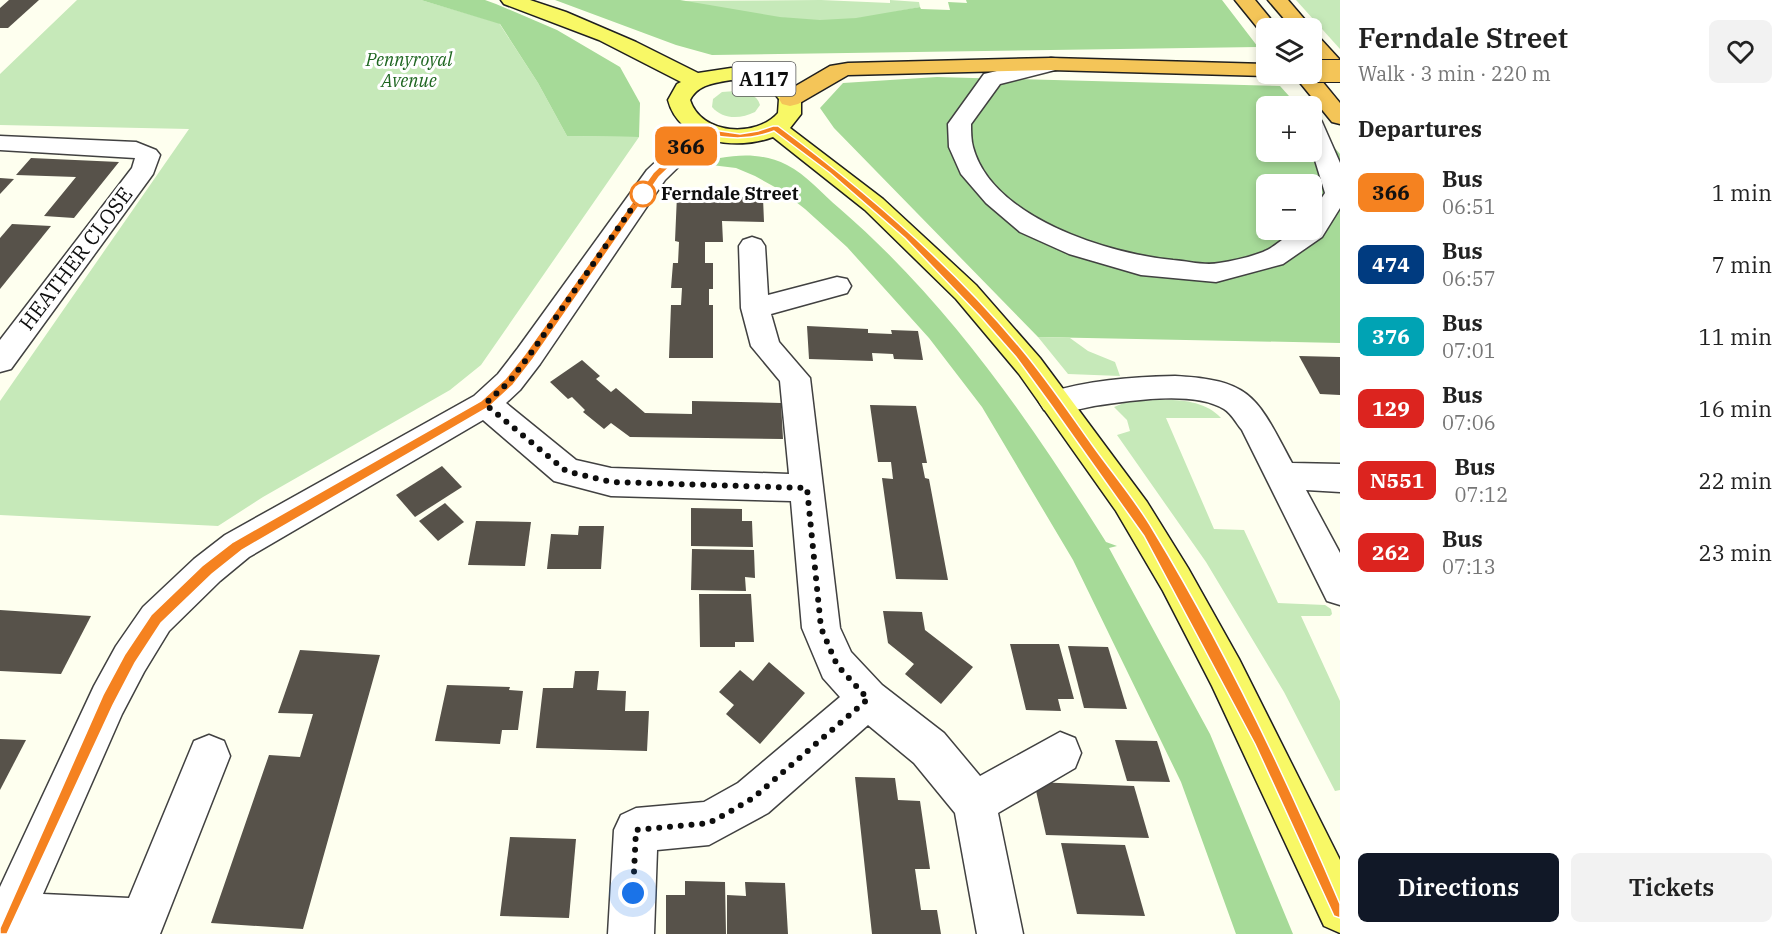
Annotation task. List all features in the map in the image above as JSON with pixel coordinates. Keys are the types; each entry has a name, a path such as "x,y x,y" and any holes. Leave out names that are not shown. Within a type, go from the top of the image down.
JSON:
{"highway":[{"path":"1245,0 1260,18"},
{"path":"1278,0 1293,18"},
{"path":"1322,52 1340,72"},
{"path":"790,99 838,71 848,69 1051,64 1256,70"},
{"path":"1322,74 1340,72"},
{"path":"1315,84 1340,117"}],"main road":[{"path":"511,0 578,24 670,66 696,81 684,90 679,100 680,111 688,121 703,130 721,135 740,136 759,134 776,128 834,171 908,236 1013,346 1148,532 1260,739 1340,910"},
{"name":"A117","path":"696,81 719,75 757,77 778,86 790,99 790,114 776,128"}],"street":[{"path":"1051,64 992,79 959,124 961,147 973,174 995,198 1029,226 1078,248 1141,266 1216,273 1273,258 1313,231 1337,193 1322,146"},
{"path":"209,756 140,928 5,925 108,700 130,659 156,619 207,570 237,546 485,404 509,382 529,356 656,175 703,130"},
{"name":"HEATHER CLOSE","path":"0,143 136,149 148,155 144,169 0,361"},
{"path":"752,246 755,308 766,346 795,378 821,628 837,665 868,699 930,748 975,803 1000,934"},
{"path":"755,308 837,286"},
{"path":"1055,402 1129,388 1209,389 1236,401 1254,422 1340,588"},
{"path":"485,404 566,471 611,482 807,488"},
{"path":"1282,476 1340,478"},
{"path":"631,934 636,830 709,823 753,798 868,699"},
{"path":"975,803 1060,753"}],"green space":[{"name":"Pennyroyal Avenue","path":"77,0 421,0 499,23 538,83 567,136 639,137 481,365 450,390 263,497 218,526 0,515 0,401 189,129 0,125 0,74"},
{"path":"421,0 485,0 557,30 620,67 640,103 639,137 567,136 538,83 500,24"},
{"path":"555,0 680,0 780,17 820,20 856,18 920,7 921,9 950,10 948,2 967,3 966,0 1222,0 1256,47 712,55 676,45"},
{"path":"1296,0 1340,0 1340,49 1322,29 1322,18 1312,18"},
{"path":"679,1 919,2 920,7 862,18 801,20"},
{"path":"937,77 1280,86 1289,96 1256,96 1256,162 1322,162 1322,134 1340,154 1340,343 1038,337 834,128 820,108 843,83"},
{"path":"736,91 754,96 759,101 760,105 755,112 732,117 721,114 712,107 713,99 722,92"},
{"path":"715,153 720,158 746,156 770,159 787,165 808,179 879,244 916,283 985,365 1017,408 1106,542 1117,546 1109,548 1210,734 1293,934 1236,934 1181,782 1073,560 982,407 929,338 847,247 782,191 736,168 703,164"},
{"path":"1038,337 1070,338 1088,351 1115,362 1120,376 1068,374"},
{"path":"1176,400 1189,402 1212,410 1221,418 1166,418 1214,529 1244,530 1278,603 1325,605 1331,609 1330,616 1301,616 1340,701 1340,790 1335,791 1284,692 1206,562 1117,435 1130,431 1127,420 1114,407 1126,402"}],"building":[{"path":"9,0 39,0 8,28 0,28 0,8"},
{"path":"31,158 119,162 74,218 44,216 76,177 16,175"},
{"path":"0,178 14,179 0,194"},
{"path":"700,192 740,193 740,197 763,198 764,222 722,221 723,242 705,242 705,263 713,263 713,289 709,289 709,305 713,305 713,358 669,358 671,305 681,305 682,288 671,288 673,263 678,263 679,242 675,241 677,195 700,196"},
{"path":"12,224 51,226 0,289 0,238"},
{"path":"807,326 868,329 868,333 892,334 891,330 918,331 923,360 894,359 893,354 872,353 873,361 809,359"},
{"path":"1299,356 1340,357 1340,395 1320,394"},
{"path":"582,360 600,376 596,379 611,392 616,388 645,413 692,414 692,401 781,403 783,439 630,437 611,423 604,429 583,412 585,410 572,397 568,399 550,382"},
{"path":"870,405 916,406 927,463 922,463 925,478 929,479 948,580 896,579 882,478 893,479 891,462 878,462"},
{"path":"442,466 462,487 415,517 396,495"},
{"path":"445,503 464,522 438,541 419,521"},
{"path":"691,508 742,509 742,521 752,521 753,547 691,546"},
{"path":"476,521 531,522 525,566 468,565"},
{"path":"579,526 604,526 601,569 547,569 551,534 578,535"},
{"path":"692,549 754,550 755,578 745,577 746,591 691,590"},
{"path":"699,594 751,594 754,642 735,642 735,647 700,647"},
{"path":"0,610 91,616 61,674 0,671"},
{"path":"883,611 922,612 925,630 973,667 941,704 905,674 914,664 888,643"},
{"path":"1010,644 1059,644 1074,699 1058,699 1061,711 1026,710"},
{"path":"1068,646 1108,647 1127,709 1084,708"},
{"path":"300,650 380,655 303,929 211,923 269,755 300,757 313,714 278,713"},
{"path":"769,662 805,693 760,744 726,714 734,705 719,692 740,670 753,681"},
{"path":"575,671 599,671 597,690 626,691 625,711 649,711 647,751 536,748 543,688 573,688"},
{"path":"447,685 510,687 509,690 523,691 518,730 502,730 500,744 435,741"},
{"path":"0,739 26,740 0,790"},
{"path":"1115,740 1157,741 1170,782 1127,781"},
{"path":"855,777 895,778 898,800 920,801 930,869 915,869 921,910 937,910 941,934 872,934"},
{"path":"1034,782 1134,786 1149,838 1046,835"},
{"path":"510,837 576,839 569,918 500,916"},
{"path":"1061,843 1125,845 1145,916 1077,914"},
{"path":"685,881 725,882 726,934 666,934 666,895 685,895"},
{"path":"745,882 785,883 788,934 727,934 727,895 746,896"}],"bus line":[{"name":"366","path":"2,934 108,700 130,659 156,619 207,570 237,546 485,404 509,382 529,356 656,175 703,130 721,135 740,136 759,134 776,128 834,171 908,236 984,313 1020,354 1055,402 1148,532 1260,739 1340,910"}],"place":[{"name":"Ferndale Street","path":"643,194"}],"route":[{"path":"633,893 636,830 709,823 724,815 753,798 868,699 837,665 821,628 807,488 611,482 566,471 485,404 509,382 529,356 644,191 643,194"}]}
